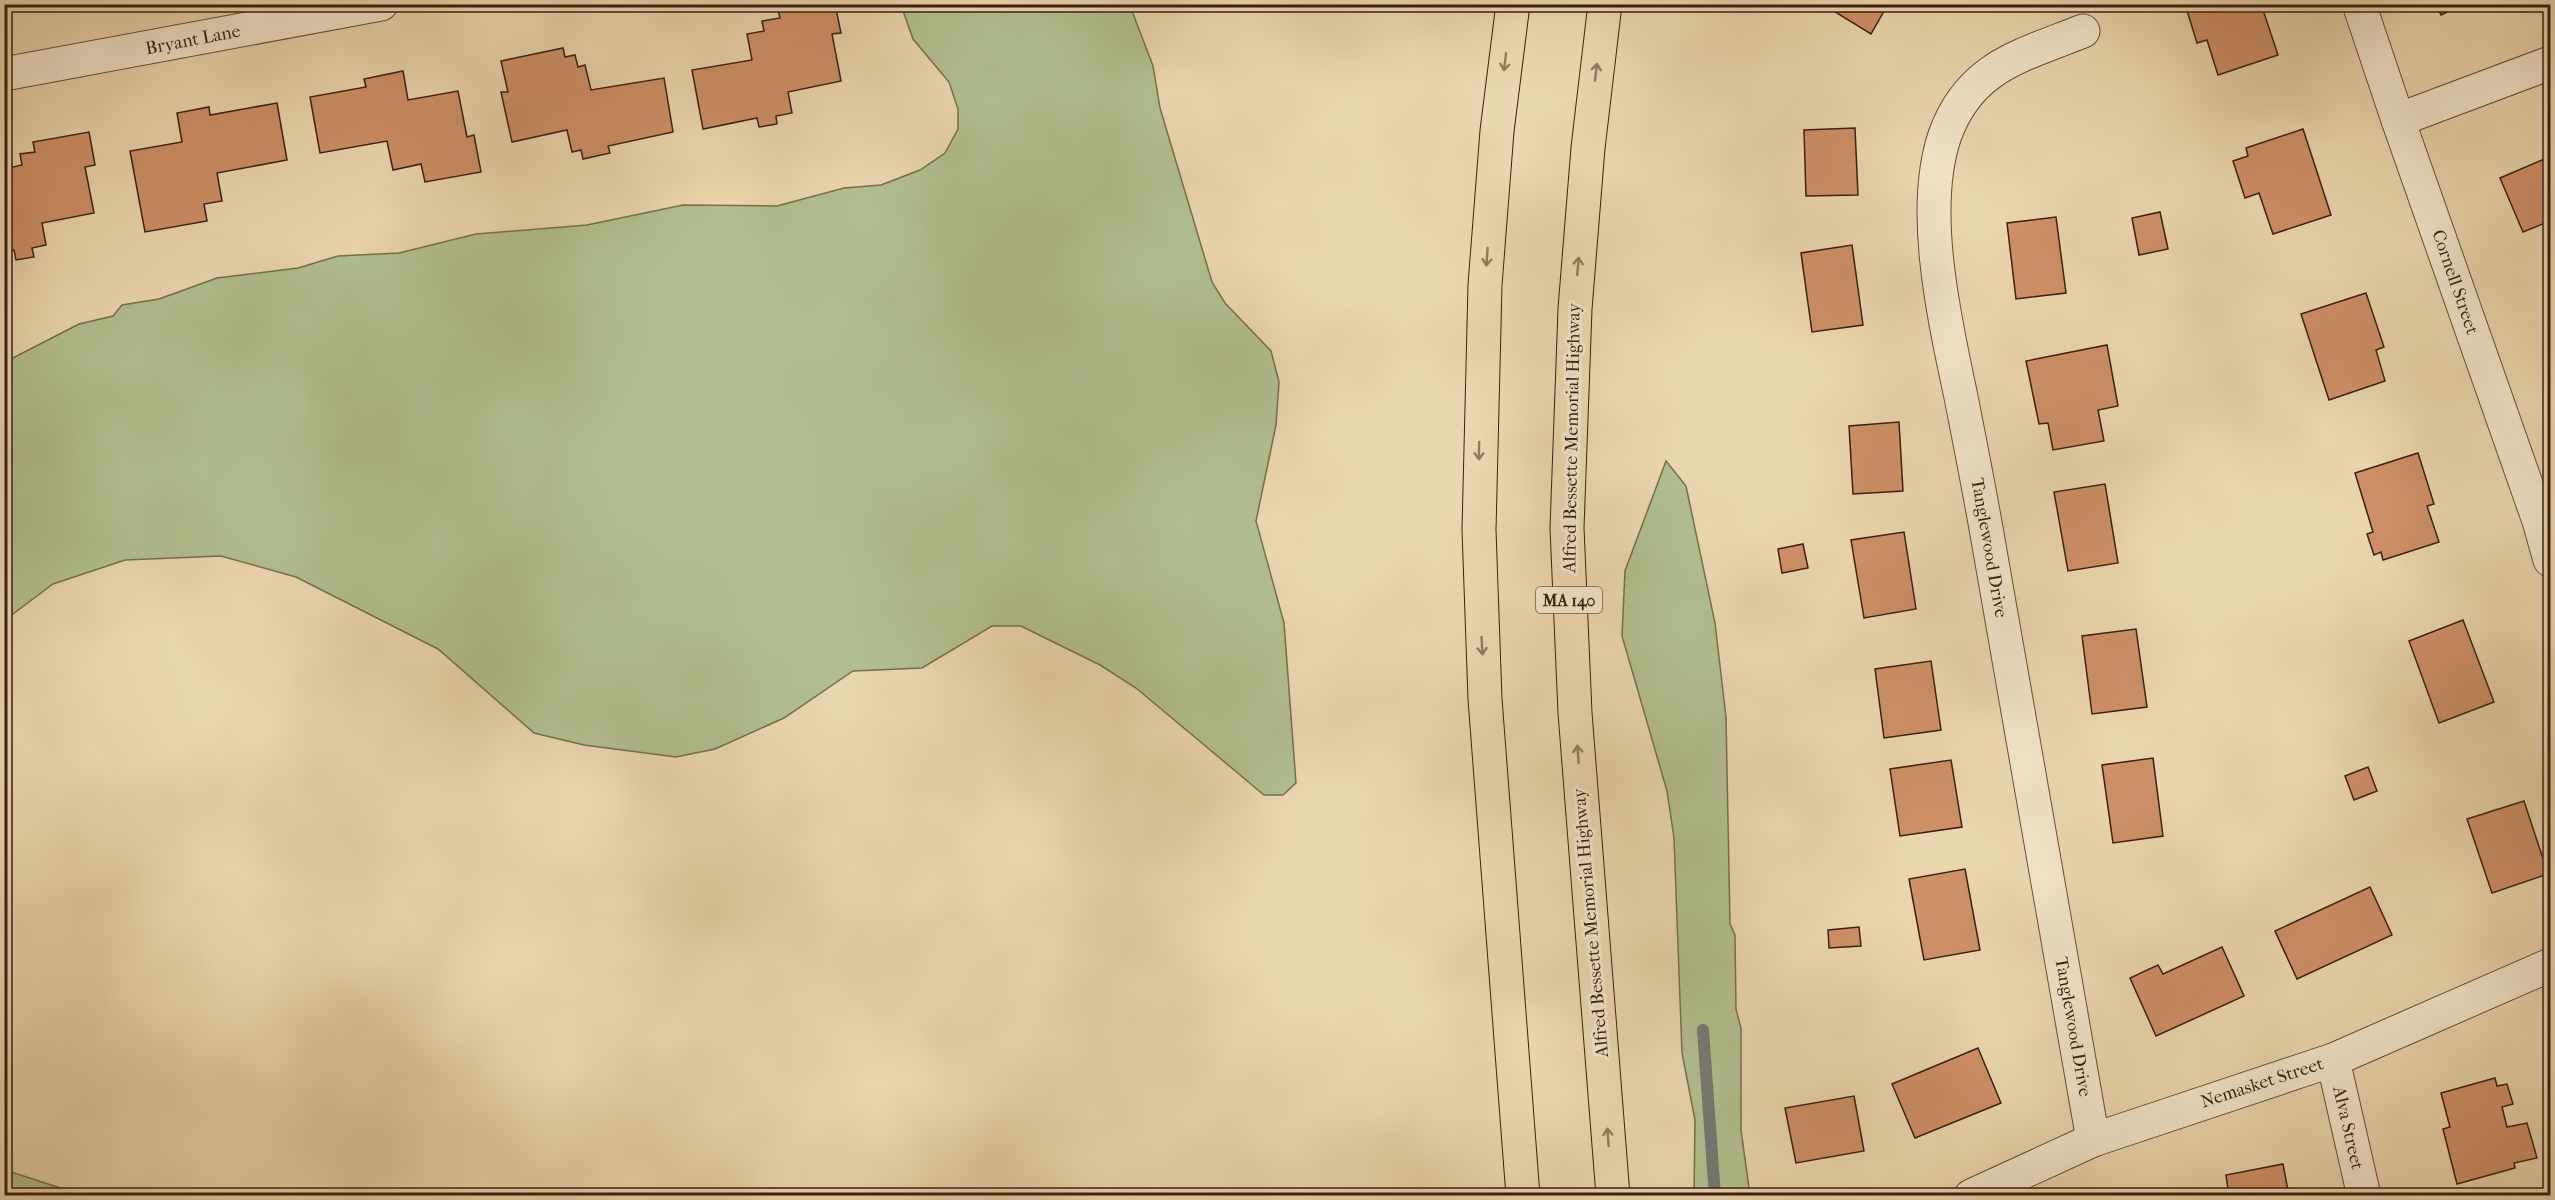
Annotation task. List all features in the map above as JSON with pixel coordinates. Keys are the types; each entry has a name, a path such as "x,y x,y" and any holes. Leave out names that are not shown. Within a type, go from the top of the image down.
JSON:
{"highway":[{"path":"1513,4 1497,131 1485,285 1479,530 1485,699 1523,1196"},
{"name":"Alfred Bessette Memorial Highway","path":"1605,4 1588,148 1575,309 1568,528 1575,713 1613,1196"}],"street":[{"name":"Bryant Lane","path":"4,74 381,4"},
{"name":"Cornell Street","path":"2359,4 2398,120 2545,519 2550,560"},
{"name":"Tanglewood Drive","path":"2083,31 2005,62 1973,85 1947,131 1938,156 1934,184 1936,243 1945,318 1980,493 2093,1140"},
{"path":"2398,120 2550,63"},
{"name":"Nemasket Street","path":"1971,1196 2093,1140 2333,1060 2550,965"},
{"name":"Alva Street","path":"2333,1060 2364,1196"}],"green space":[{"path":"901,5 1191,5 1176,9 1132,11 1153,66 1160,108 1212,282 1225,303 1271,351 1279,382 1276,425 1256,521 1284,623 1296,783 1283,795 1264,795 1136,688 1100,665 1021,626 992,626 922,668 853,671 784,718 715,749 676,757 584,745 534,733 438,649 296,577 221,556 125,560 53,584 5,620 5,362 79,324 113,316 122,305 159,299 217,278 298,268 338,256 399,253 476,234 587,225 683,205 777,206 844,188 881,185 920,170 945,153 958,129 958,109 949,82 913,39"},
{"path":"1666,461 1686,486 1715,623 1726,717 1730,924 1735,935 1736,1009 1741,1028 1741,1130 1750,1195 1694,1195 1695,1120 1682,1053 1674,838 1667,791 1622,636 1625,571"},
{"path":"5,1170 82,1195 5,1195"}],"building":[{"path":"808,4 835,4 841,33 832,34 841,81 788,92 792,113 776,116 777,124 759,127 757,118 703,129 692,70 752,60 747,34 764,31 762,21 780,18 778,10"},
{"path":"1828,4 1888,4 1871,34 1827,7"},
{"path":"2185,4 2261,4 2278,55 2218,75 2207,40 2197,43"},
{"path":"2436,4 2464,4 2441,15"},
{"path":"563,48 565,57 575,55 578,67 585,65 591,90 664,78 673,132 608,146 610,153 583,159 581,150 572,152 567,130 512,142 501,92 508,92 501,61"},
{"path":"403,71 408,100 458,91 467,137 474,135 481,172 425,182 421,164 393,170 387,141 320,153 310,97 366,87 364,79"},
{"path":"277,103 287,160 217,173 222,201 204,204 207,221 145,232 130,151 182,142 177,113 209,107 210,115"},
{"path":"1855,128 1858,195 1806,196 1804,130"},
{"path":"2303,129 2331,215 2273,234 2259,193 2245,198 2233,161 2248,156 2246,148"},
{"path":"89,132 95,165 85,167 94,213 42,223 46,245 32,248 34,257 16,260 14,250 4,252 4,193 8,193 4,169 22,165 20,154 35,152 33,142"},
{"path":"2549,157 2550,221 2523,232 2500,178"},
{"path":"2160,212 2168,249 2139,255 2132,218"},
{"path":"2056,217 2066,293 2016,299 2007,223"},
{"path":"1852,245 1863,325 1812,332 1801,253"},
{"path":"2366,293 2384,347 2376,350 2385,381 2329,400 2301,314"},
{"path":"2107,345 2118,406 2098,410 2104,441 2053,450 2048,423 2039,424 2026,361"},
{"path":"1899,422 1903,491 1853,494 1849,426"},
{"path":"2418,453 2434,504 2427,506 2439,542 2383,560 2381,552 2374,555 2367,534 2373,532 2355,473"},
{"path":"2105,484 2118,563 2068,571 2054,492"},
{"path":"1904,532 1916,609 1864,618 1851,540"},
{"path":"1803,544 1808,568 1782,573 1778,549"},
{"path":"2463,620 2494,702 2439,723 2409,641"},
{"path":"2136,629 2147,707 2092,714 2082,636"},
{"path":"1931,661 1941,730 1884,738 1875,669"},
{"path":"2153,758 2163,836 2113,843 2102,765"},
{"path":"1951,760 1962,827 1900,836 1890,769"},
{"path":"2368,767 2377,791 2354,800 2345,776"},
{"path":"2524,801 2548,874 2492,893 2467,819"},
{"path":"1965,869 1980,950 1924,960 1909,879"},
{"path":"2370,887 2392,935 2297,979 2275,931"},
{"path":"1859,927 1861,946 1829,948 1828,930"},
{"path":"2222,947 2244,996 2156,1036 2130,978 2158,965 2163,974"},
{"path":"1978,1048 2001,1103 1915,1138 1892,1084"},
{"path":"2495,1078 2497,1086 2507,1084 2513,1104 2502,1107 2507,1127 2527,1123 2537,1158 2514,1163 2515,1168 2457,1184 2443,1129 2450,1127 2441,1093"},
{"path":"1854,1096 1864,1151 1796,1163 1785,1108"},
{"path":"2283,1164 2289,1196 2229,1196 2226,1175"}],"waterway":[{"path":"1703,1030 1715,1196"}]}
